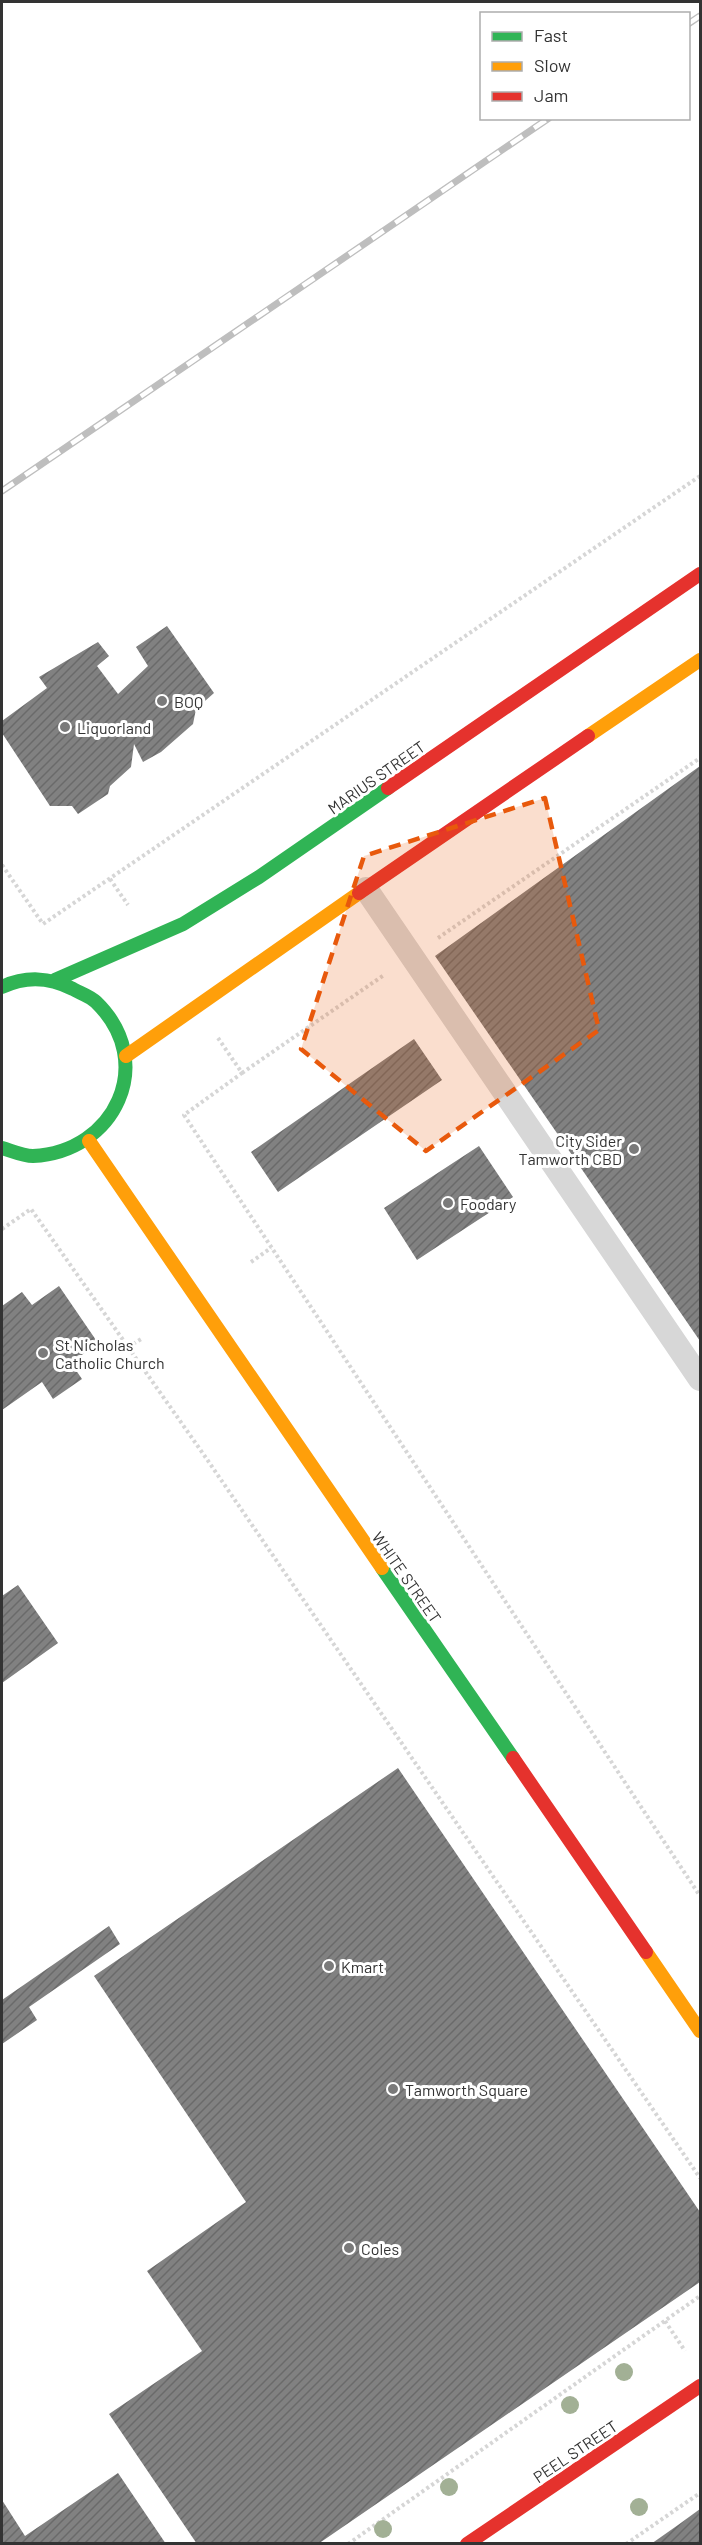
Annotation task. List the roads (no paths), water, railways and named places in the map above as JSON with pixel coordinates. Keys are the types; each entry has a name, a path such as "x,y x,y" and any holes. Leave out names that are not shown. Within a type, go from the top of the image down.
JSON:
{"main road":[{"name":"MARIUS STREET","path":"54,981 183,924 259,877 700,574"},
{"path":"126,1056 700,660"},
{"path":"2,987 31,979 54,981 81,989 102,1006 118,1029 126,1056 126,1081 119,1104 106,1125 89,1141 61,1154 31,1156 2,1148"},
{"name":"WHITE STREET","path":"89,1141 700,2031"},
{"name":"PEEL STREET","path":"467,2544 700,2386"}],"lane":[{"path":"366,889 700,1379"}],"railway":[{"path":"690,23 700,16"},
{"path":"2,491 546,120"}],"place":[{"name":"BOQ","path":"162,701"},
{"name":"Liquorland","path":"65,727"},
{"name":"City Sider Tamworth CBD","path":"634,1149"},
{"name":"Foodary","path":"448,1203"},
{"name":"St Nicholas Catholic Church","path":"43,1353"},
{"name":"Kmart","path":"329,1966"},
{"name":"Tamworth Square","path":"393,2089"},
{"name":"Coles","path":"349,2248"}]}
